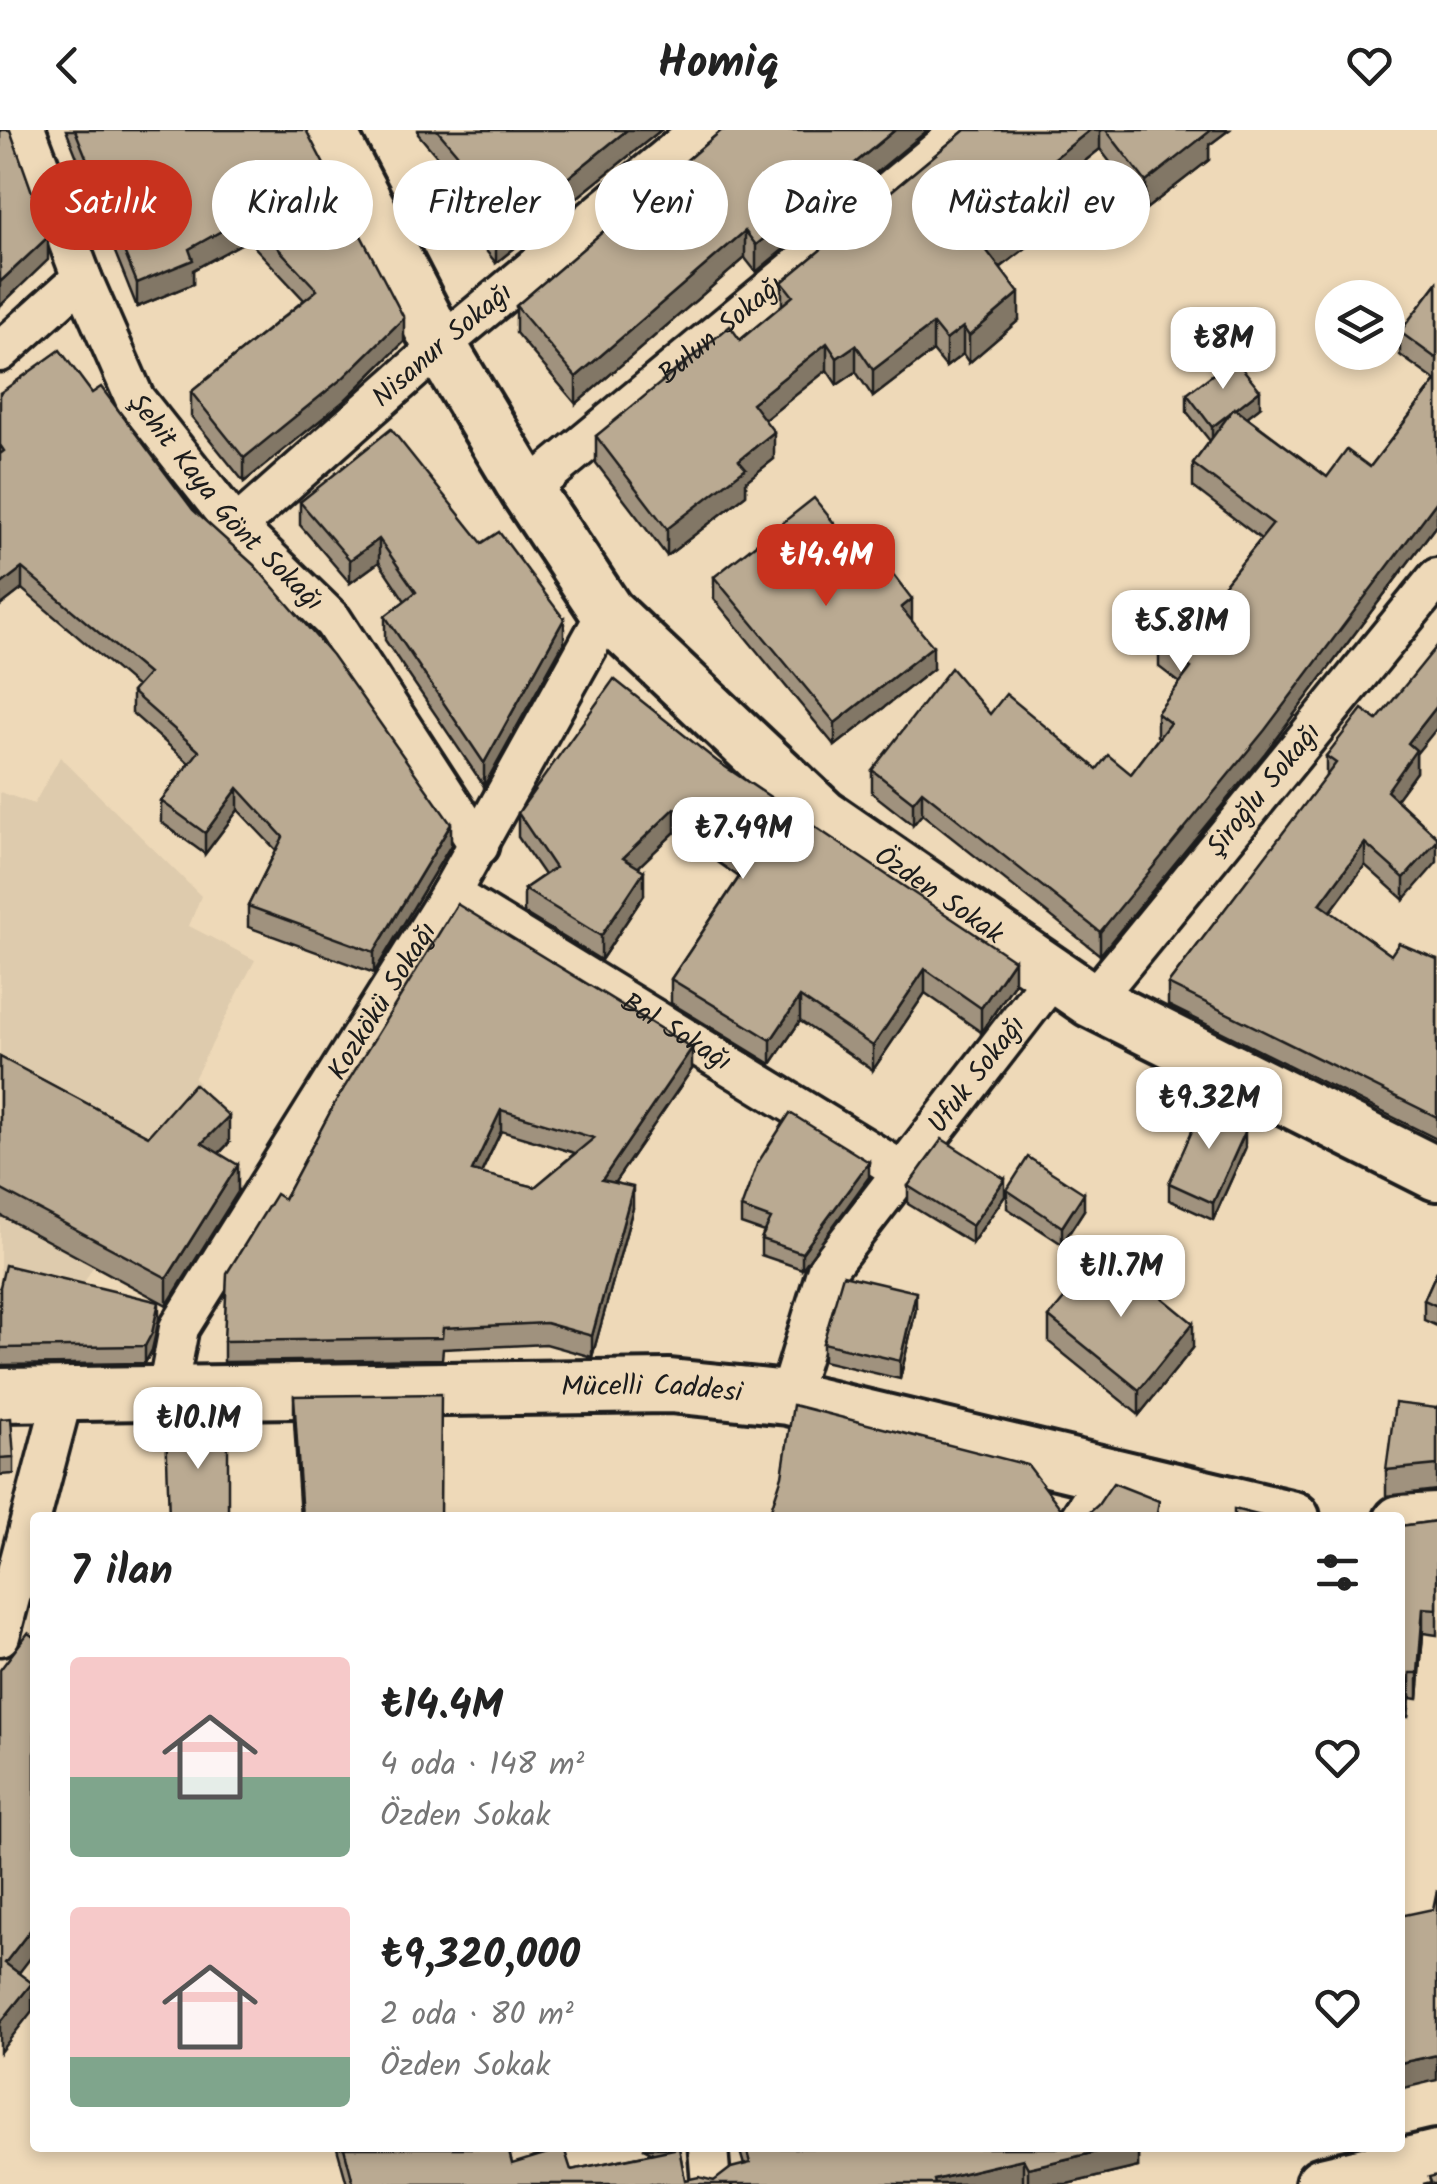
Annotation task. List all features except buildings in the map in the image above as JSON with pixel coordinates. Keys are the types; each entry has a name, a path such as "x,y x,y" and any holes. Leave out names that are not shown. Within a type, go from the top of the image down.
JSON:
{"main road":[{"name":"Özden Sokak","path":"328,130 440,346 527,491 607,612 823,816 1072,989 1437,1174"},
{"name":"Mücelli Caddesi","path":"0,1395 670,1386 788,1398 1268,1512"},
{"path":"1405,1522 1437,1520"},
{"path":"1322,2184 1437,2158"}],"street":[{"name":"Şehit Kaya Gönt Sokağı","path":"26,130 82,278 135,399 236,527 333,621 479,846"},
{"name":"Nisanur Sokağı","path":"236,527 440,346 700,130"},
{"name":"Bulun Sokağı","path":"527,491 963,130"},
{"path":"0,352 82,278"},
{"name":"Şiroğlu Sokağı","path":"1072,989 1437,578"},
{"name":"Kozkökü Sokağı","path":"166,1392 180,1328 479,846 607,612"},
{"name":"Bal Sokağı","path":"450,894 902,1171"},
{"name":"Ufuk Sokağı","path":"788,1398 827,1269 902,1171 1072,989"},
{"path":"33,1512 64,1393"},
{"path":"1084,1512 1108,1474"},
{"path":"0,1636 30,1522"},
{"path":"708,2152 711,2184"}],"shaded area":[{"path":"60,757 201,896 189,926 255,960 194,1079 199,1083 78,1293 4,1278 0,1285 0,792 34,804"}]}
